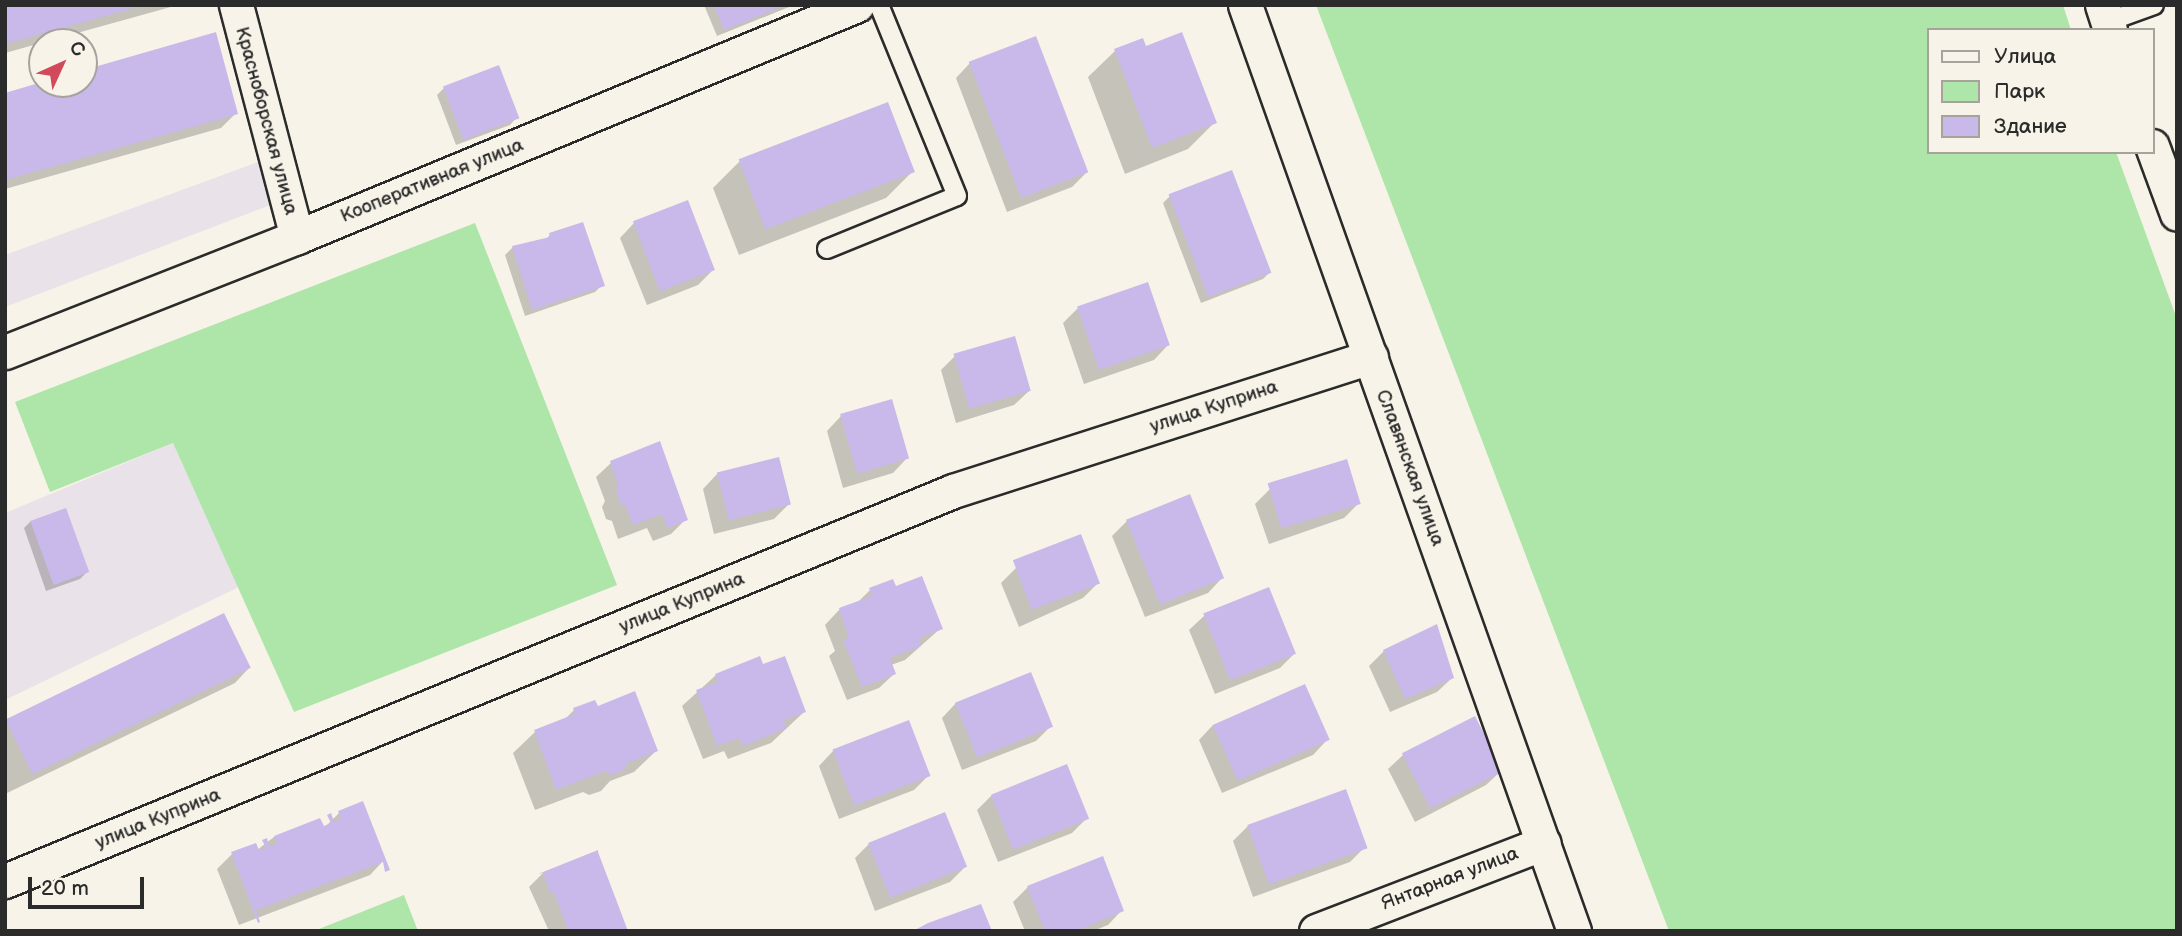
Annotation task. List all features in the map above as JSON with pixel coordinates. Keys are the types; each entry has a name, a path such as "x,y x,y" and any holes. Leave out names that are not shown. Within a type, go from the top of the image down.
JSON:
{"street":[{"name":"Красноборская улица","path":"236,5 297,237"},
{"name":"Славянская улица","path":"1245,5 1574,931"},
{"name":"Кооперативная улица","path":"5,352 297,237 846,7"},
{"path":"2154,151 2177,214"},
{"name":"улица Куприна","path":"5,881 953,491 1371,357"},
{"name":"Янтарная улица","path":"1316,931 1544,843"}],"lane":[{"path":"827,249 957,196 879,5"},
{"path":"2106,19 2154,5"}],"shaded area":[{"path":"258,162 270,205 5,307 5,255"},
{"path":"173,443 239,587 5,700 5,513"}],"green space":[{"path":"1316,5 2063,5 2070,28 1926,28 1926,154 2117,154 2177,319 2177,931 1669,931"},
{"path":"475,223 617,585 294,712 173,443 50,492 15,402"},
{"path":"404,895 418,931 314,931"}],"building":[{"path":"5,5 141,5 62,28 28,28 28,38 5,44"},
{"path":"714,5 786,5 724,30"},
{"path":"216,32 238,114 5,180 5,93 28,86 28,98 98,98 98,66"},
{"path":"1182,32 1217,123 1152,148 1114,49 1143,38 1146,46"},
{"path":"1036,36 1088,172 1021,198 969,62"},
{"path":"499,65 519,118 463,140 443,87"},
{"path":"888,102 915,172 766,229 739,159"},
{"path":"1232,170 1271,273 1208,297 1169,194"},
{"path":"688,200 715,270 660,291 633,221"},
{"path":"583,222 605,286 532,310 512,246 550,237 549,233"},
{"path":"1148,282 1170,345 1099,370 1077,306"},
{"path":"1015,336 1031,391 969,408 953,354"},
{"path":"892,399 909,459 857,473 840,414"},
{"path":"660,441 688,520 668,528 662,514 633,525 626,507 620,504 616,491 618,485 610,461"},
{"path":"779,457 791,505 729,520 717,472"},
{"path":"1347,459 1361,504 1281,528 1268,483"},
{"path":"1190,494 1224,578 1160,604 1126,520"},
{"path":"66,508 89,572 54,585 30,521"},
{"path":"1081,534 1100,583 1032,610 1013,560"},
{"path":"922,576 943,629 919,638 921,646 890,658 896,674 862,687 843,640 849,638 839,608 872,596 869,588 893,579 896,586"},
{"path":"1269,587 1296,654 1230,680 1203,614"},
{"path":"224,613 251,668 32,774 6,720"},
{"path":"1437,624 1454,678 1405,699 1383,650"},
{"path":"760,656 763,664 785,656 806,712 784,720 787,728 743,746 739,738 717,746 696,690 718,682 715,674"},
{"path":"1031,672 1053,727 977,757 955,703"},
{"path":"1305,684 1330,740 1238,781 1213,725"},
{"path":"635,691 658,751 627,763 624,770 611,775 605,771 556,790 534,730 575,714 573,708 595,700 598,706"},
{"path":"1475,716 1503,771 1430,808 1402,753"},
{"path":"909,720 931,776 854,805 832,749"},
{"path":"1067,764 1089,819 1013,849 991,795"},
{"path":"1346,789 1368,848 1269,884 1247,825"},
{"path":"363,801 390,870 385,872 383,862 256,910 260,922 258,923 231,852 256,843 259,850 266,848 262,840 267,838 269,846 277,844 274,836 320,818 324,826 331,823 327,815 331,813 334,822 341,819 338,811"},
{"path":"945,812 967,867 890,898 868,843"},
{"path":"598,850 628,931 568,931 562,913 557,912 561,911 554,892 551,894 543,873 538,874"},
{"path":"1103,856 1124,911 1078,930 1045,931 1027,886"},
{"path":"981,904 992,931 913,931 928,923"}]}
